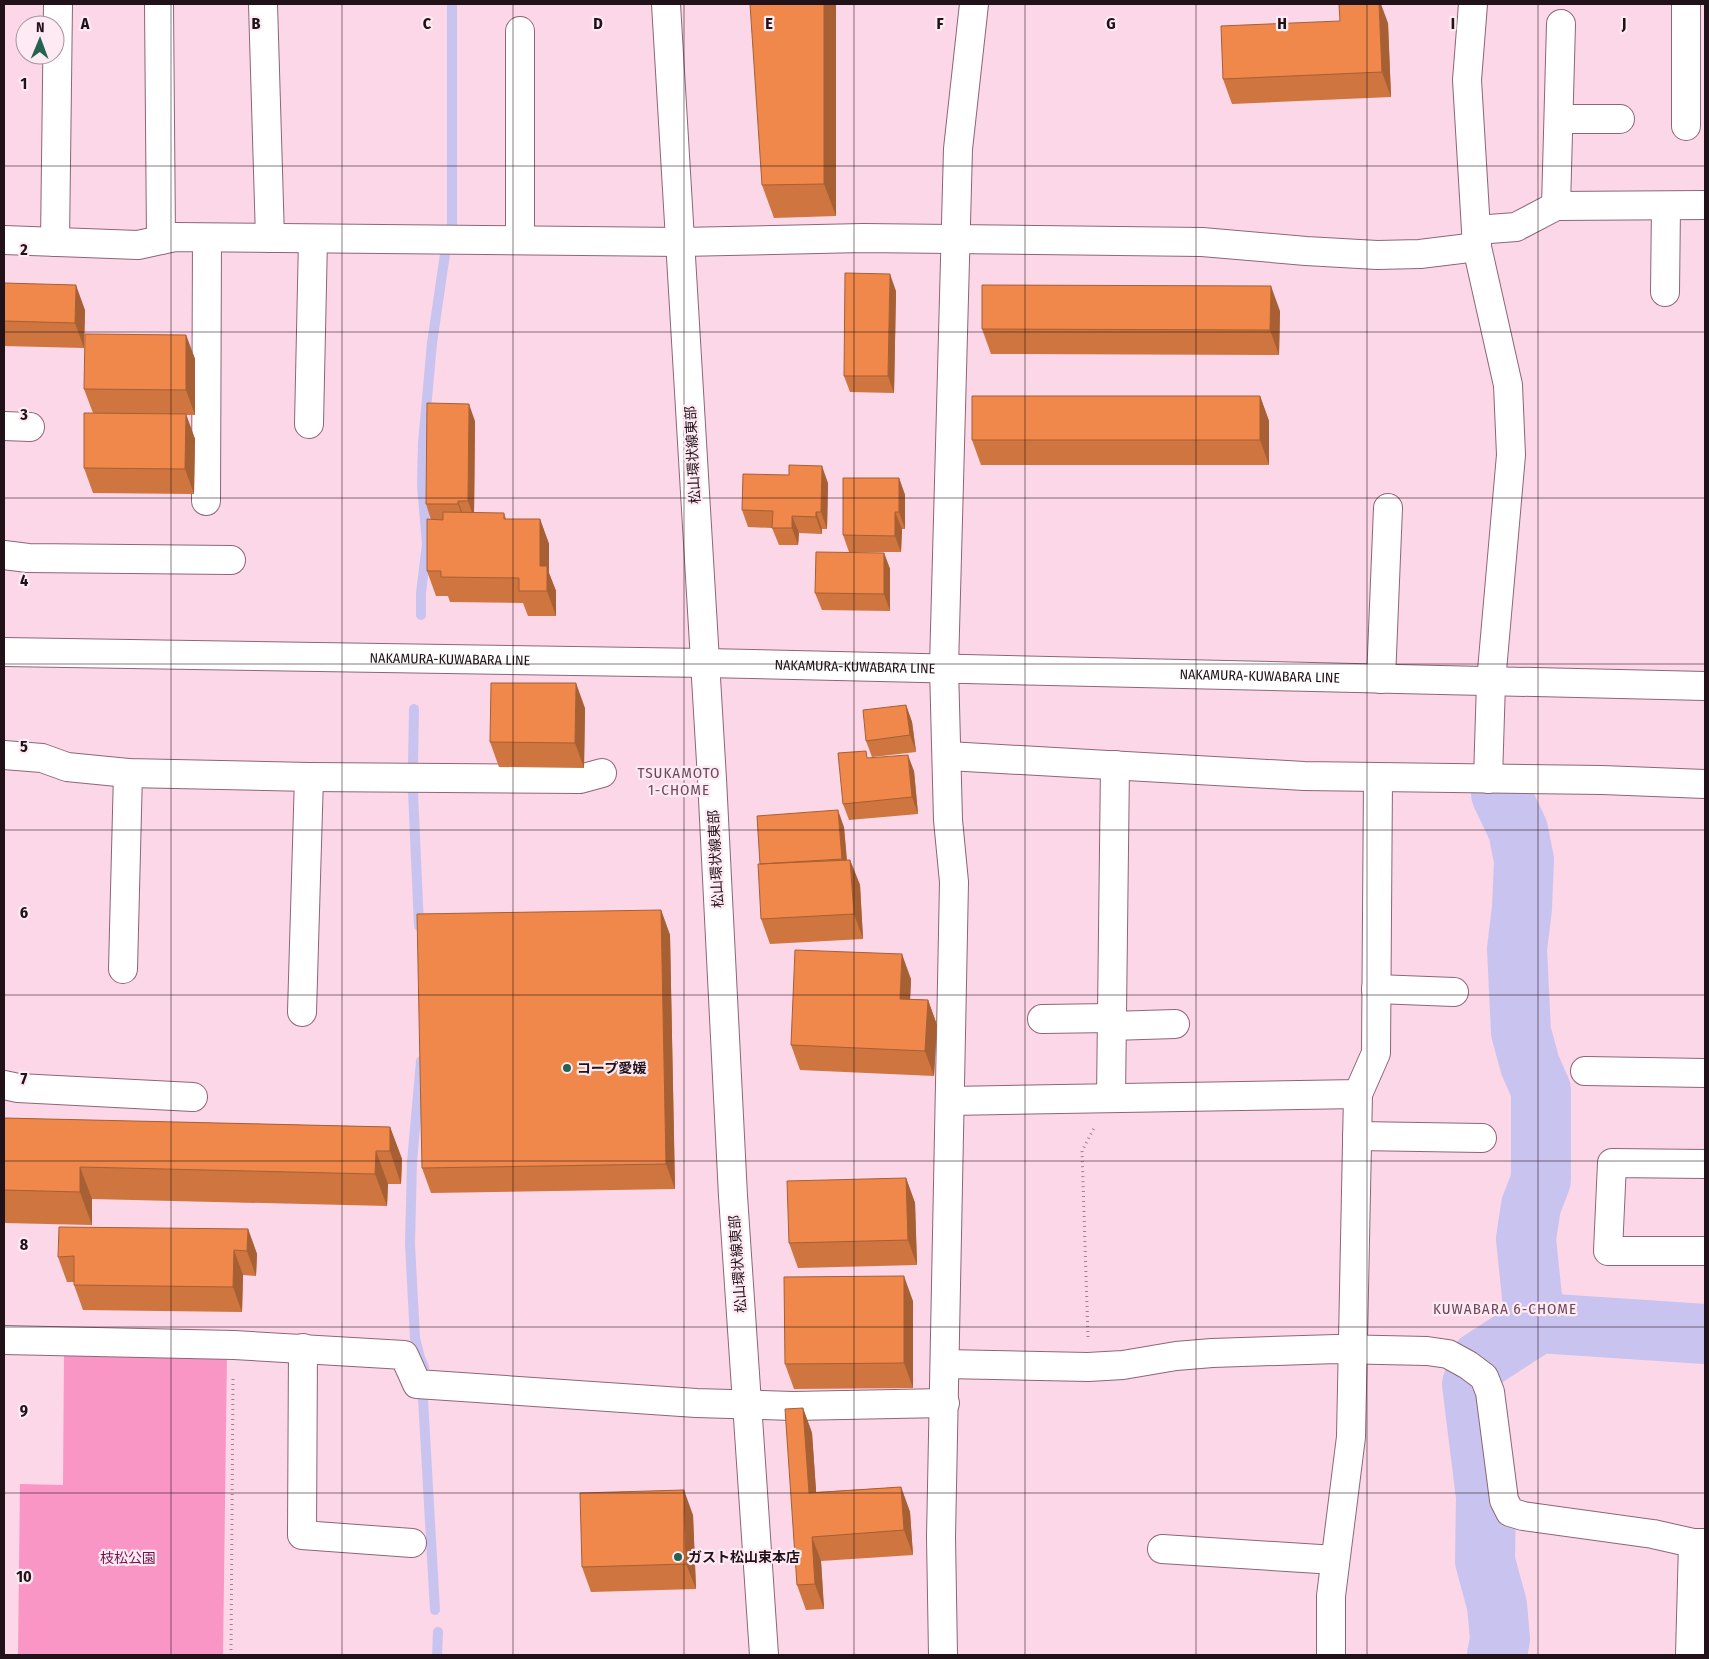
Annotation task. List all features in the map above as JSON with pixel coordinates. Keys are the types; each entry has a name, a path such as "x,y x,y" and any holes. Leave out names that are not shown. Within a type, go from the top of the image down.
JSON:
{"street":[{"path":"55,242 58,4"},
{"path":"159,4 161,240"},
{"path":"263,4 270,238"},
{"name":"松山環状線東部","path":"666,4 705,662 733,1196 764,1655"},
{"path":"943,1655 942,1537 954,882 948,820 948,756 944,667 958,149 974,4"},
{"path":"1473,4 1467,80 1476,238 1508,385 1511,455 1491,682 1488,779"},
{"path":"1686,4 1686,126"},
{"path":"1556,206 1560,119 1561,24"},
{"path":"520,31 520,240"},
{"path":"1560,119 1620,119"},
{"path":"4,240 138,245 175,237 681,242 956,238 1202,242 1377,255 1420,254 1516,227 1556,206 1705,205"},
{"path":"1665,292 1666,206"},
{"path":"206,501 207,238"},
{"path":"310,424 313,239"},
{"path":"1381,679 1388,508"},
{"path":"4,555 28,558 231,560"},
{"name":"NAKAMURA-KUWABARA LINE","path":"4,652 705,662 1705,686"},
{"path":"4,755 42,758 67,767 128,773 309,777 580,779 602,773"},
{"path":"948,756 1304,776 1602,780 1705,784"},
{"path":"1110,1098 1114,765"},
{"path":"123,969 128,773"},
{"path":"302,1012 309,777"},
{"path":"1331,1655 1331,1596 1351,1437 1358,1094 1376,1053 1378,778"},
{"path":"1376,989 1454,992"},
{"path":"1042,1019 1175,1024"},
{"path":"1586,1071 1705,1073"},
{"path":"4,1085 18,1088 193,1097"},
{"path":"950,1101 1358,1094"},
{"path":"1357,1136 1482,1138"},
{"path":"1705,1164 1612,1163 1608,1251 1705,1251"},
{"path":"4,1340 234,1345 404,1355 417,1384 696,1403 792,1406 945,1403"},
{"path":"302,1348 302,1535 412,1543"},
{"path":"945,1364 1088,1367 1123,1365 1185,1355 1353,1349 1427,1351 1448,1354 1468,1364 1484,1378 1490,1392 1504,1500 1510,1512 1522,1516 1653,1534 1699,1543 1690,1655"},
{"path":"1162,1549 1335,1560"}],"path":[{"path":"1088,1367 1082,1151 1110,1098"},
{"path":"231,1655 234,1345"}],"green space":[{"name":"枝松公園","path":"64,1352 227,1353 223,1655 18,1655 20,1484 63,1485"}],"building":[{"path":"750,4 824,4 824,184 762,185"},
{"path":"1339,4 1379,4 1382,72 1223,79 1221,26 1340,21"},
{"path":"845,273 890,274 888,376 844,376"},
{"path":"4,283 76,285 75,323 4,321"},
{"path":"982,285 1271,286 1270,330 982,329"},
{"path":"85,334 186,335 186,390 84,389"},
{"path":"972,396 1260,396 1260,440 972,440"},
{"path":"427,403 469,404 468,501 458,501 458,504 426,504"},
{"path":"84,413 186,414 185,469 84,468"},
{"path":"789,465 822,466 821,512 816,512 816,517 792,516 792,528 772,528 773,511 742,510 743,474 789,475"},
{"path":"843,478 899,478 899,512 895,512 895,536 843,535"},
{"path":"443,512 504,513 504,519 540,519 540,566 547,566 547,591 519,591 519,578 441,577 441,571 427,571 427,519 443,520"},
{"path":"816,552 884,553 884,594 815,593"},
{"path":"491,683 576,683 575,743 490,742"},
{"path":"906,705 910,735 866,741 863,710"},
{"path":"866,751 867,758 908,755 912,797 843,804 838,753"},
{"path":"838,810 842,859 760,864 757,816"},
{"path":"850,860 854,914 761,919 758,864"},
{"path":"661,910 666,1164 422,1168 417,914"},
{"path":"795,950 902,954 900,999 928,1000 925,1051 791,1045"},
{"path":"4,1118 390,1127 390,1151 376,1151 375,1174 80,1167 80,1192 4,1190"},
{"path":"906,1178 908,1240 789,1243 787,1181"},
{"path":"59,1227 248,1229 247,1251 234,1250 233,1287 74,1285 74,1256 58,1257"},
{"path":"904,1276 904,1363 785,1364 784,1277"},
{"path":"803,1408 809,1493 901,1487 904,1530 812,1537 815,1584 797,1585 785,1409"},
{"path":"684,1490 686,1564 582,1567 580,1493"}],"waterway":[{"path":"452,4 452,227"},
{"path":"421,615 421,593 427,544 422,485 423,443 432,343 445,254"},
{"path":"413,763 414,709"},
{"path":"413,792 419,926"},
{"path":"1501,794 1518,830 1524,860 1522,908 1517,949 1521,1032 1530,1065 1541,1090 1541,1180 1531,1206 1526,1239 1532,1297 1539,1323"},
{"path":"421,1061 412,1162 410,1244 415,1338 424,1367"},
{"path":"1480,1361 1539,1323 1705,1334"},
{"path":"1472,1384 1486,1497 1485,1561 1497,1605 1500,1639 1497,1655"},
{"path":"423,1399 435,1610"},
{"path":"437,1655 438,1632"}],"place":[{"name":"コープ愛媛","path":"567,1068"},
{"name":"ガスト松山束本店","path":"678,1557"}],"district":[{"name":"TSUKAMOTO 1-CHOME","path":"679,782"},
{"name":"KUWABARA 6-CHOME","path":"1505,1309"}]}
